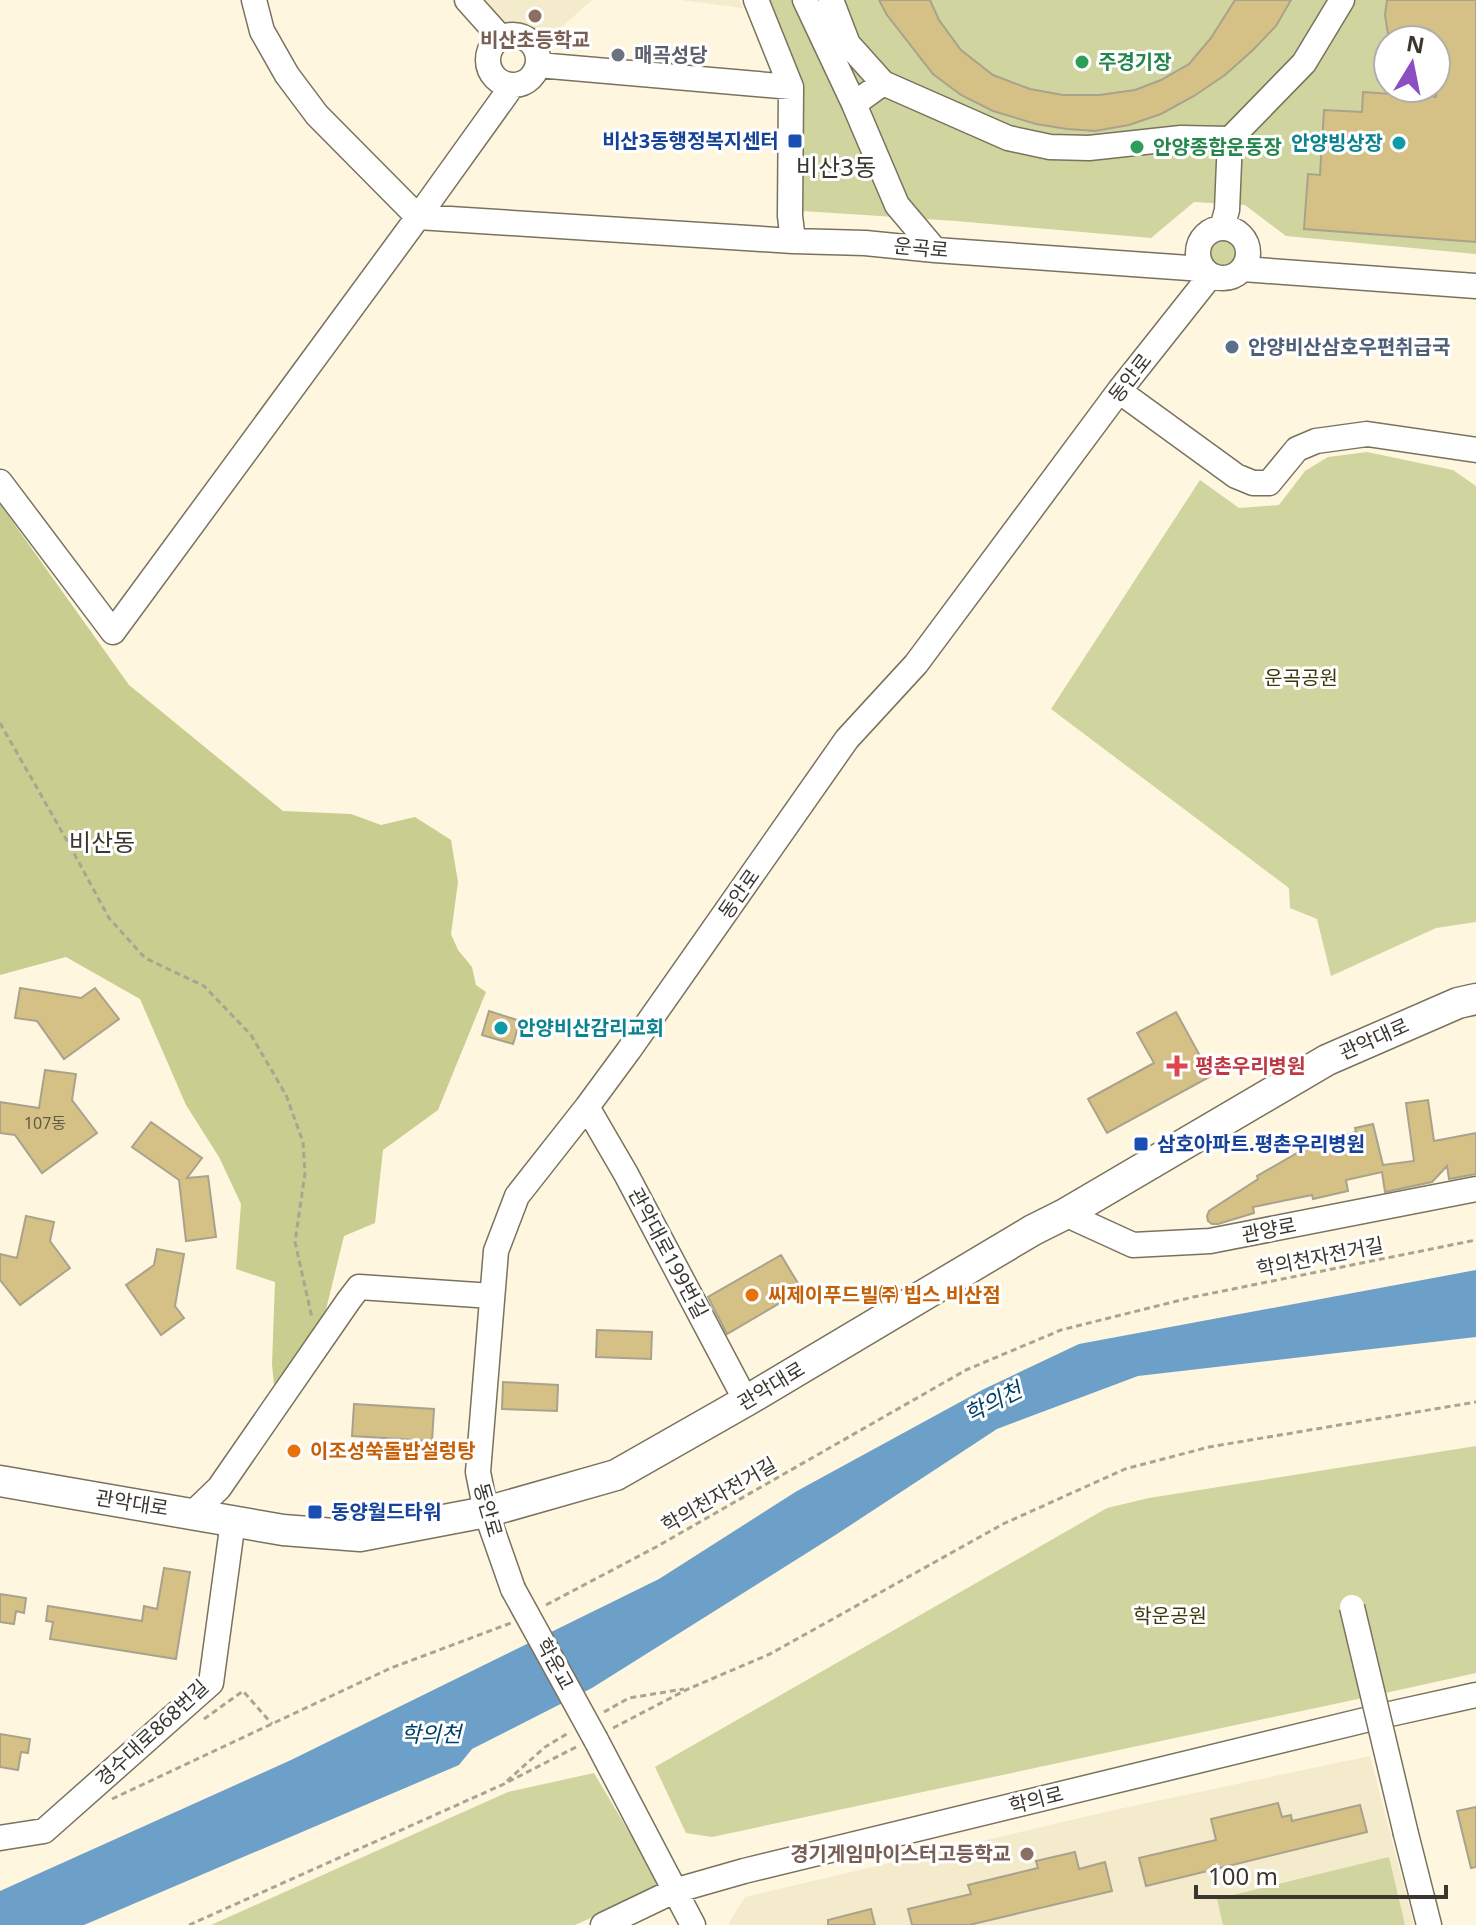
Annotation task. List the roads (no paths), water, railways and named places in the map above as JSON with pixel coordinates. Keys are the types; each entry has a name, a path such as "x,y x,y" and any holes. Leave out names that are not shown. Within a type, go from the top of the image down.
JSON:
{"main road":[{"name":"관악대로","path":"0,1481 283,1530 360,1536 486,1512 616,1475 1327,1060 1458,1003 1476,999"}],"street":[{"path":"254,0 262,31 287,75 317,115 418,217"},
{"path":"467,0 501,38"},
{"path":"756,0 791,87 790,216 793,241"},
{"path":"805,0 897,205 935,250"},
{"path":"831,0 848,44 883,83 1008,138 1050,147 1089,148 1181,138 1230,139"},
{"path":"1222,228 1227,210 1230,139 1304,63 1342,0"},
{"path":"512,35 523,37 532,44 538,65 533,76 512,86 501,83 493,76 488,67 488,55 492,45 501,38 512,35"},
{"path":"538,65 791,87"},
{"path":"854,104 883,83"},
{"path":"0,482 113,632 512,86"},
{"name":"운곡로","path":"418,217 865,243 1207,272"},
{"path":"1222,228 1233,230 1248,247 1248,258 1243,269 1234,276 1222,279 1207,272 1199,260 1198,248 1203,238 1211,231 1222,228"},
{"path":"1243,269 1476,286"},
{"name":"동안로","path":"513,1589 486,1512 478,1472 496,1251 517,1196 629,1050 847,739 916,664 1207,272"},
{"path":"1119,391 1236,476 1253,483 1269,483 1297,449 1316,441 1367,434 1476,450"},
{"name":"관악대로199번길","path":"587,1107 626,1174 746,1401"},
{"name":"관양로","path":"1065,1214 1133,1245 1210,1241 1476,1189"},
{"path":"193,1513 219,1488 359,1287 492,1296"},
{"name":"경수대로868번길","path":"0,1838 44,1831 211,1683 233,1521"},
{"name":"학운교","path":"513,1589 674,1891"},
{"path":"1352,1607 1429,1925"},
{"name":"학의로","path":"603,1925 674,1891 772,1864 1476,1695"},
{"path":"674,1891 693,1925"}],"water":[{"name":"학의천","path":"1476,1270 1476,1337 1138,1376 997,1429 592,1688 472,1749 459,1765 84,1925 0,1925 0,1891 291,1760 659,1579 797,1491 984,1389 1079,1344"}],"place":[{"name":"비산초등학교","path":"535,16"},
{"name":"매곡성당","path":"618,55"},
{"name":"주경기장","path":"1082,62"},
{"name":"비산3동행정복지센터","path":"795,141"},
{"name":"안양빙상장","path":"1399,143"},
{"name":"안양종합운동장","path":"1137,147"},
{"name":"안양비산삼호우편취급국","path":"1232,347"},
{"name":"안양비산감리교회","path":"501,1028"},
{"name":"평촌우리병원","path":"1177,1066"},
{"name":"삼호아파트.평촌우리병원","path":"1141,1144"},
{"name":"씨제이푸드빌㈜ 빕스 비산점","path":"752,1295"},
{"name":"이조성쑥돌밥설렁탕","path":"294,1451"},
{"name":"동양월드타워","path":"315,1512"},
{"name":"경기게임마이스터고등학교","path":"1027,1854"}],"district":[{"name":"비산3동","path":"836,168"},
{"name":"비산동","path":"102,843"}],"park label":[{"name":"운곡공원","path":"1301,678"},
{"name":"학운공원","path":"1170,1616"}]}
